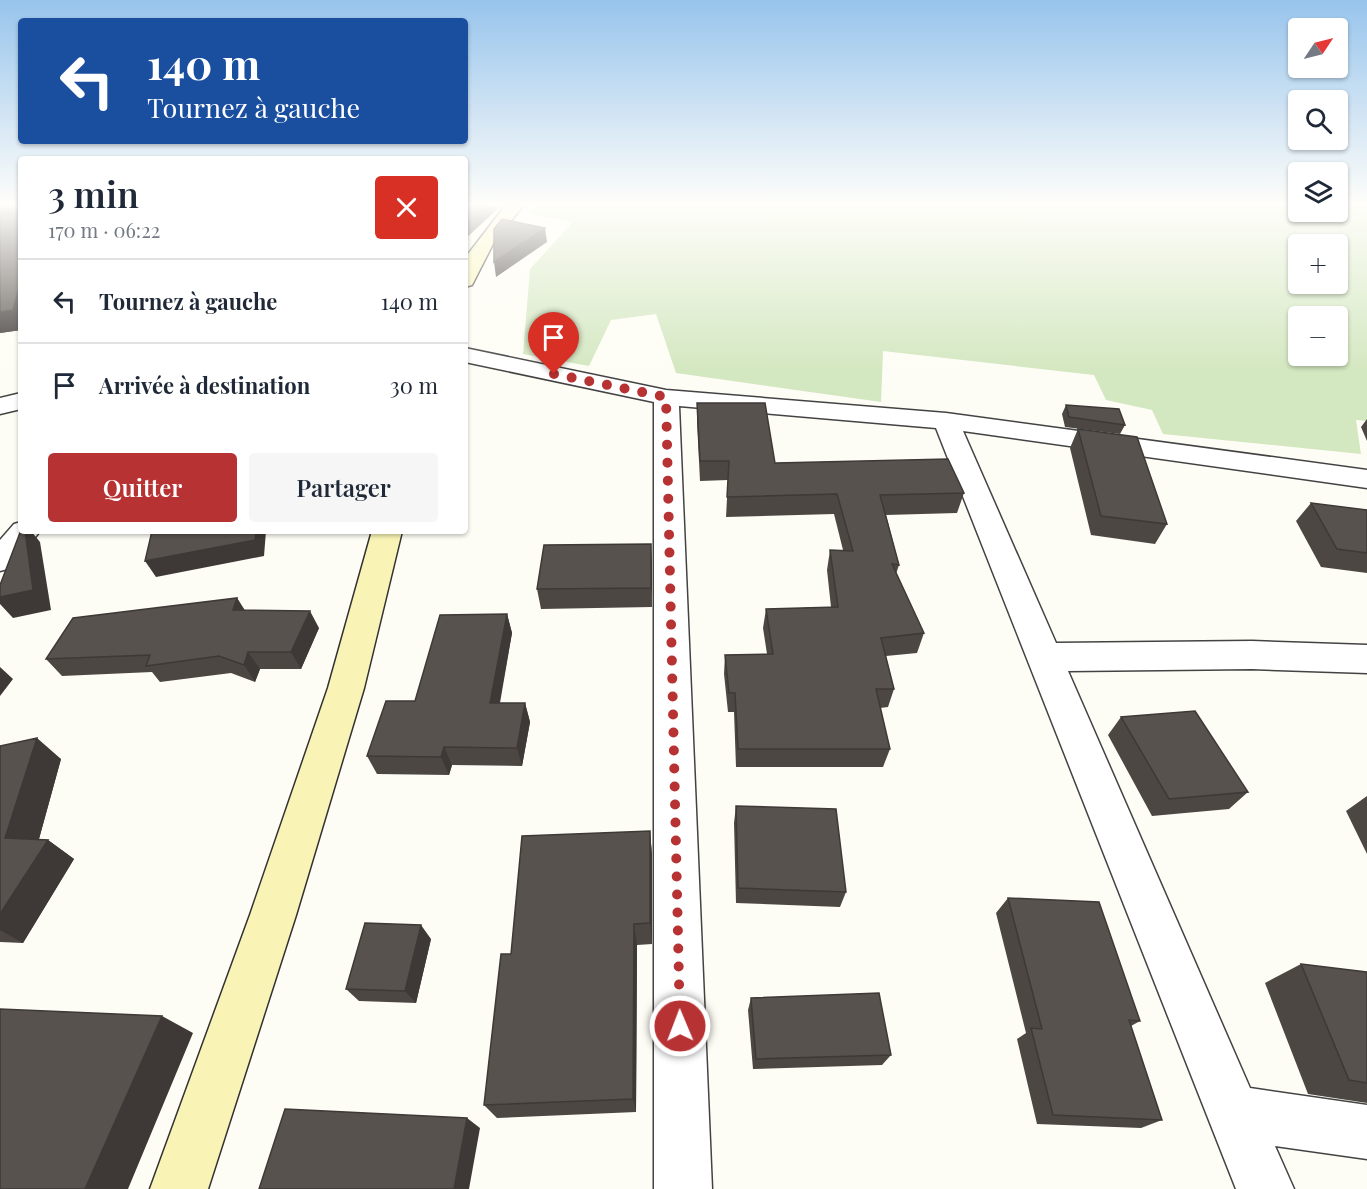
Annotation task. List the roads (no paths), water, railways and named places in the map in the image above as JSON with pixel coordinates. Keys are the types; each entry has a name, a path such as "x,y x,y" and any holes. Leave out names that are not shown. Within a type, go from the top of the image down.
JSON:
{"main road":[{"path":"180,1189 273,915 346,688 386,534"}],"street":[{"path":"468,357 666,397 946,421 1367,479"},
{"path":"666,397 683,1189"},
{"path":"0,406 18,402"},
{"path":"946,421 1265,1189"},
{"path":"0,560 22,534"},
{"path":"1044,657 1252,655 1367,659"},
{"path":"1233,1113 1367,1132"}]}
